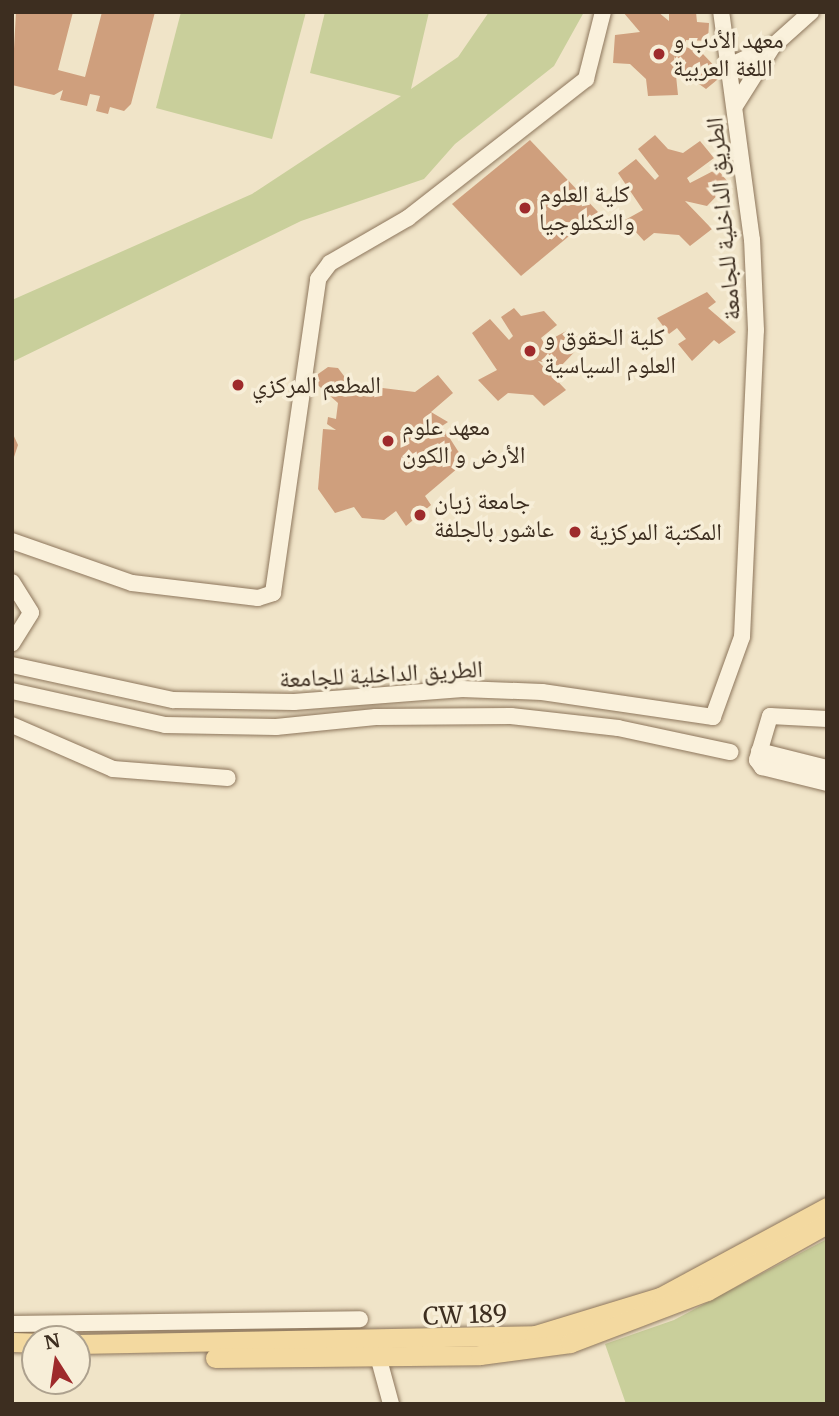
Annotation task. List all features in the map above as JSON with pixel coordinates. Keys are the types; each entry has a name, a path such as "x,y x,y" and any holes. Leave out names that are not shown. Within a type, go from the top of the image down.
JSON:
{"main road":[{"name":"CW 189","path":"91,1344 535,1335 660,1297 827,1207"},
{"name":"CW 189","path":"91,1356 503,1354 592,1337 707,1291 827,1224"}],"street":[{"path":"12,541 132,583 258,598 273,593 318,279 330,263 408,218 586,79 603,12"},
{"name":"الطريق الداخلية للجامعة","path":"12,665 173,700 294,702 462,689 542,692 713,716 742,637 756,330 731,65 721,12"},
{"path":"735,106 773,46 811,12"},
{"path":"731,65 773,46"},
{"path":"12,582 31,613 12,644"},
{"path":"12,691 114,718 204,728 511,716 618,728 730,752"},
{"path":"827,719 770,716 759,751 758,766 827,783"},
{"path":"12,725 113,769 228,778"},
{"path":"759,751 827,768"},
{"path":"12,1324 360,1319"},
{"path":"378,1356 391,1404"}],"green space":[{"path":"181,12 306,12 272,139 156,108"},
{"path":"325,12 429,12 411,89 458,57 489,12 584,12 554,66 455,144 424,179 301,221 12,362 12,300 252,194 401,96 310,73"},
{"path":"827,1239 827,1404 626,1404 605,1344 674,1320"}],"building":[{"path":"16,12 73,12 58,70 85,77 102,12 155,12 131,104 124,111 110,107 108,114 96,111 100,96 90,94 87,106 60,100 63,90 54,95 12,85"},
{"name":"معهد الأدب و اللغة العربية","path":"623,12 658,12 669,21 669,12 696,12 697,22 709,23 708,41 686,40 686,47 702,53 723,75 706,89 681,71 674,56 678,95 648,96 646,79 630,64 613,63 615,35 640,32"},
{"path":"655,135 668,149 683,153 700,141 714,158 687,178 690,183 717,169 729,183 707,206 685,201 712,229 690,246 679,235 654,233 644,241 625,220 643,210 618,173 636,159 655,180 659,176 638,149"},
{"name":"كلية العلوم والتكنلوجيا","path":"530,140 598,212 521,276 452,204"},
{"path":"707,292 716,302 708,308 736,332 719,344 714,340 692,361 678,344 686,339 677,328 669,334 657,318"},
{"name":"كلية الحقوق و العلوم السياسية","path":"514,308 521,316 544,311 557,325 541,338 544,343 570,329 583,343 561,366 538,361 566,390 544,406 533,395 508,393 498,401 478,380 497,370 472,333 490,319 509,340 513,336 501,317"},
{"name":"معهد علوم الأرض و الكون","path":"328,367 338,368 350,384 415,392 438,375 453,393 431,412 448,422 442,426 465,462 425,496 431,505 406,526 396,511 384,520 362,518 354,507 335,513 318,489 323,429 336,430 327,424 328,417 336,419 338,403 311,379"},
{"path":"12,432 18,445 12,463"}],"place":[{"name":"معهد الأدب و اللغة العربية","path":"659,54"},
{"name":"كلية العلوم والتكنلوجيا","path":"525,208"},
{"name":"كلية الحقوق و العلوم السياسية","path":"530,351"},
{"name":"المطعم المركزي","path":"238,385"},
{"name":"معهد علوم الأرض و الكون","path":"388,441"},
{"name":"جامعة زيان عاشور بالجلفة","path":"420,515"},
{"name":"المكتبة المركزية","path":"575,532"}]}
